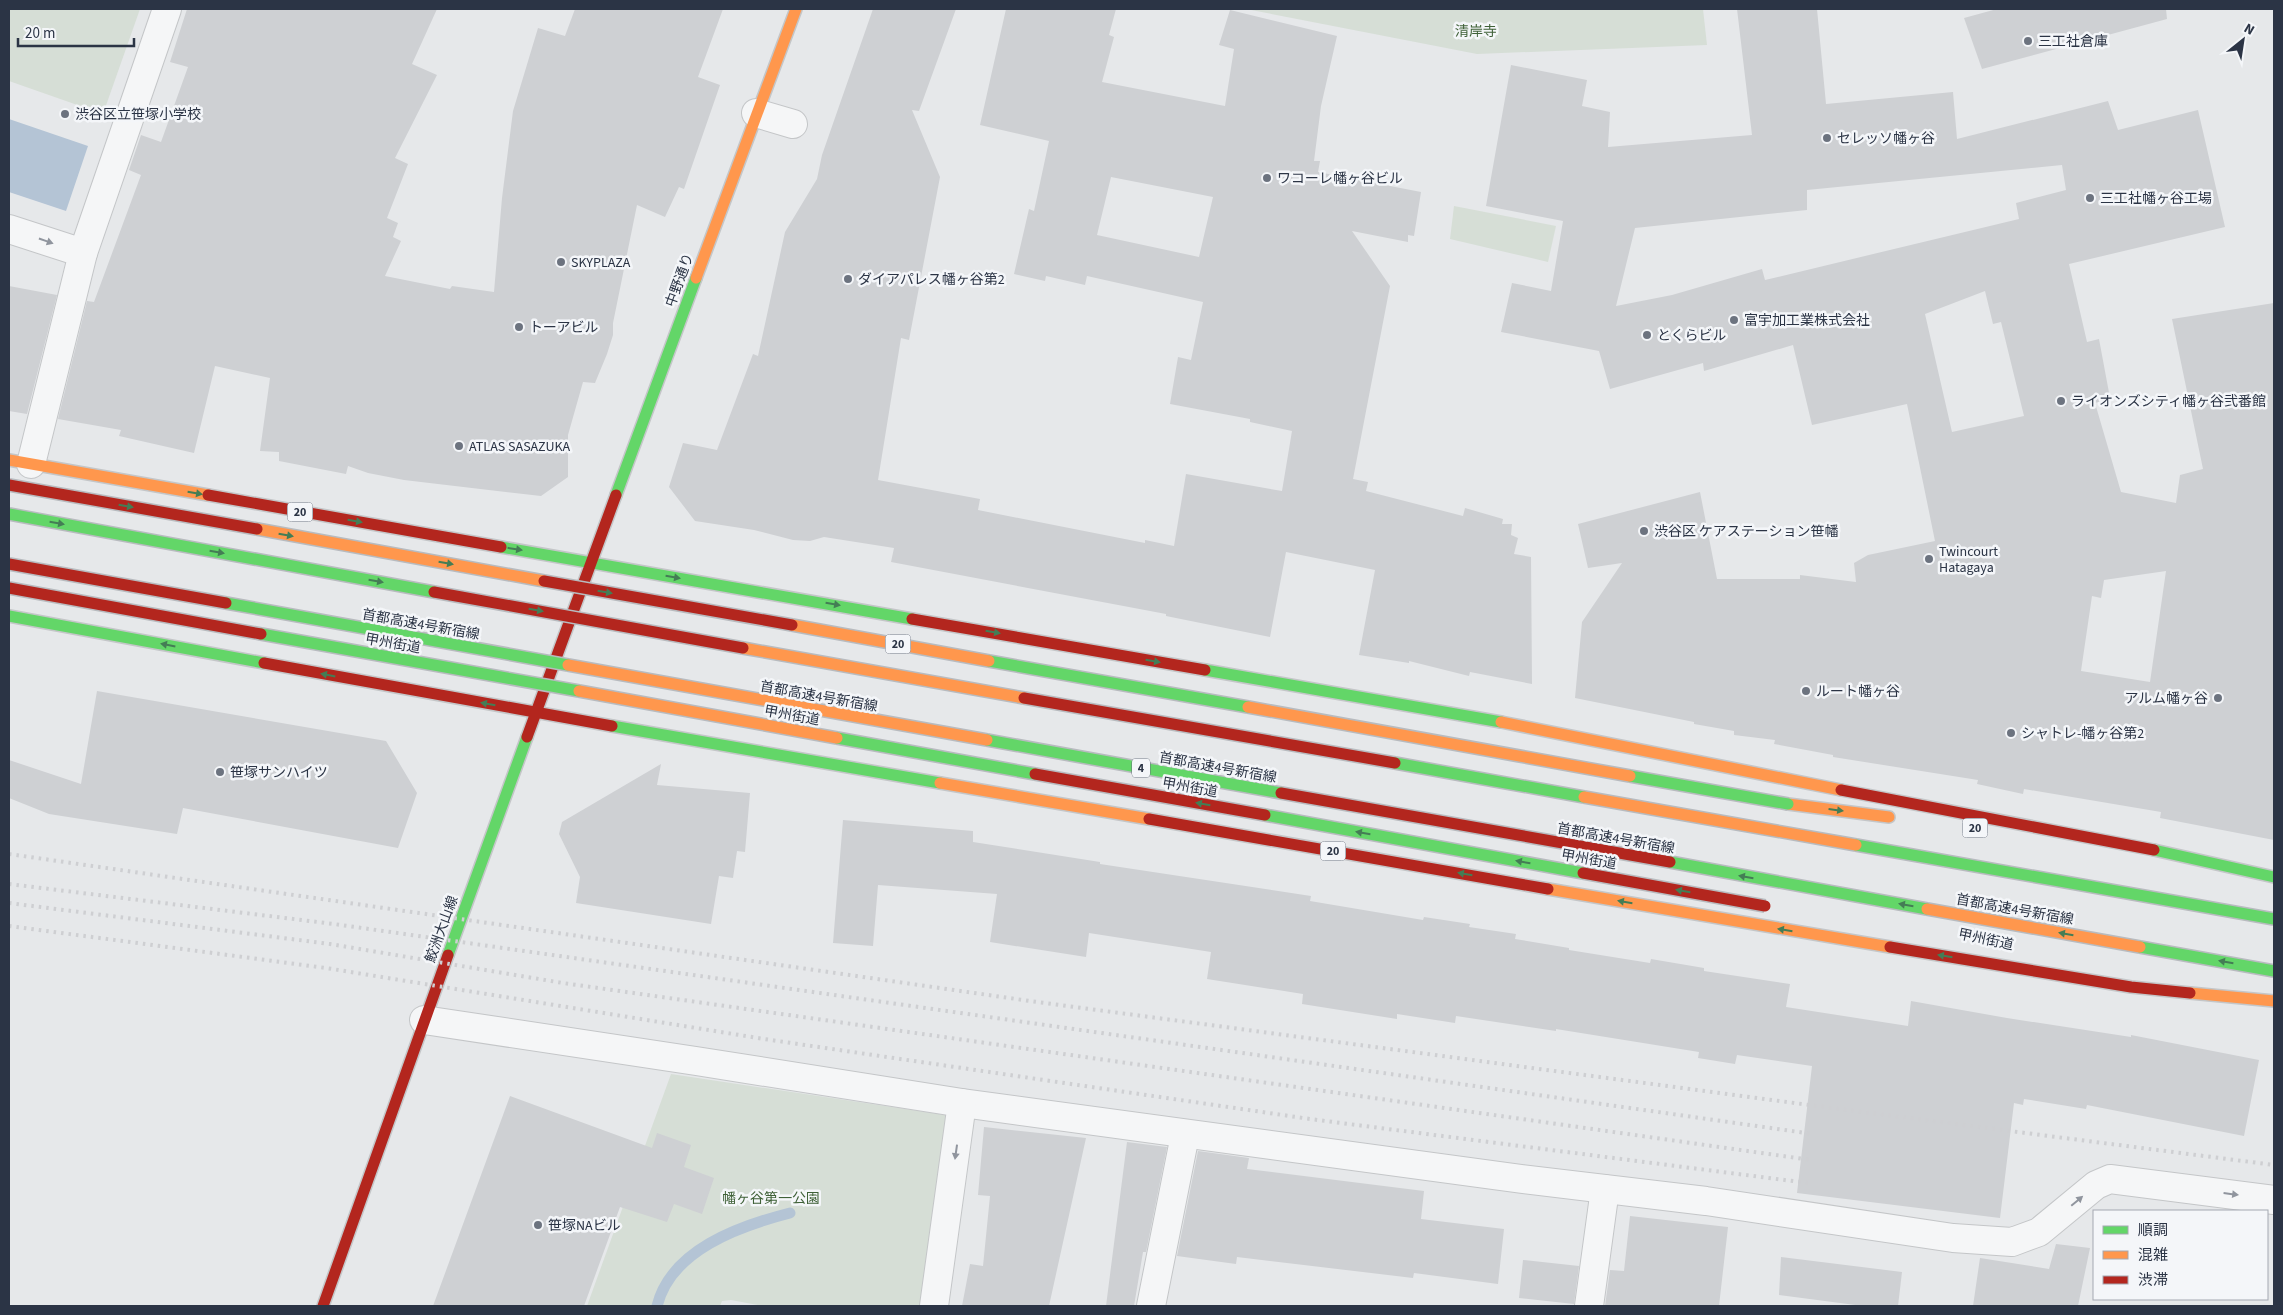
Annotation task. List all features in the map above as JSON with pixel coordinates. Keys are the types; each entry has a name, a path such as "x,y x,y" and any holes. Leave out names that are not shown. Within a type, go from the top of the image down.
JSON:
{"main road":[{"name":"中野通り","path":"591,562 796,9"},
{"name":"20","path":"20,462 1539,729 1779,778 2274,871"},
{"name":"20","path":"9,485 1788,804 1896,818"},
{"path":"9,514 711,642 2274,919"},
{"name":"鮫洲大山線","path":"323,1306 424,1020 591,562"},
{"name":"首都高速4号新宿線","path":"9,564 2274,971"},
{"name":"甲州街道","path":"9,588 1770,907"},
{"name":"20","path":"9,616 536,712 1749,924 2132,986"},
{"name":"20","path":"1975,828 2162,851"},
{"path":"2162,851 2274,877"},
{"name":"甲州街道","path":"1920,940 2246,1010"},
{"path":"2132,986 2274,1000"}],"street":[{"path":"20,462 83,254 167,9"},
{"path":"756,113 793,124"},
{"path":"9,228 83,254"},
{"path":"424,1020 962,1104 1185,1135 1716,1202 1953,1238 2012,1242 2039,1232 2096,1185 2110,1179 2274,1200"},
{"path":"934,1306 962,1104"},
{"path":"1151,1306 1185,1135"},
{"path":"1589,1306 1605,1189"}],"green space":[{"path":"9,9 140,9 103,114 9,81"},
{"name":"清岸寺","path":"1246,9 1703,9 1707,45 1477,54"},
{"path":"1454,206 1556,226 1548,262 1450,239"},
{"name":"幡ヶ谷第一公園","path":"671,1074 952,1116 928,1306 763,1306 731,1300 722,1301 720,1306 587,1306"}],"water":[{"path":"9,119 88,146 66,211 9,192"}],"building":[{"path":"187,9 437,9 412,64 437,75 395,158 408,164 387,218 398,223 393,237 401,241 385,276 450,289 452,286 494,292 502,198 513,111 538,28 565,36 575,9 723,9 698,77 720,85 684,189 679,187 665,217 637,205 613,323 613,335 595,383 583,382 568,435 568,477 541,496 404,480 368,473 348,466 346,474 279,461 279,452 260,451 270,378 215,366 194,453 119,436 121,430 58,419 87,301 94,302 141,175 129,170 141,135 161,142 188,67 170,62"},
{"path":"873,9 956,9 919,111 912,110 940,177 909,340 901,338 878,480 980,499 978,510 1145,543 1145,540 1174,546 1186,474 1282,491 1292,431 1250,422 1250,419 1170,404 1178,357 1191,360 1203,302 1087,276 1085,285 1046,276 1045,281 1014,274 1029,209 1034,211 1049,141 980,125 1006,9 1116,9 1109,35 1114,37 1102,82 1225,106 1234,49 1219,45 1230,10 1337,36 1321,106 1314,161 1320,161 1318,172 1421,192 1414,236 1408,235 1408,242 1352,231 1390,286 1353,479 1368,482 1366,491 1463,516 1465,508 1503,519 1502,524 1512,524 1511,535 1518,538 1514,554 1531,557 1532,684 1470,672 1469,676 1409,661 1409,663 1359,655 1375,570 1286,552 1270,637 1166,616 1166,614 891,562 894,548 824,537 810,541 793,540 754,530 695,521 669,487 683,443 717,450 753,354 758,356 785,232 817,179 822,155","holes":["1111,177 1213,197 1199,257 1097,235"]},
{"path":"1737,9 1817,9 1826,104 1953,92 1957,139 2108,101 2118,130 2198,110 2225,227 2069,264 2087,342 2099,339 2110,398 2095,403 2121,492 2176,503 2180,475 2203,469 2172,319 2274,303 2274,840 2160,818 2161,812 2024,789 2023,794 1977,784 1978,780 1833,757 1833,755 1774,744 1775,740 1734,735 1734,731 1575,698 1582,622 1622,563 1588,568 1578,524 1700,492 1717,579 1800,579 1800,575 1856,582 1854,563 1868,555 1935,541 1907,404 1812,425 1793,345 1704,371 1703,363 1610,389 1599,351 1501,332 1512,283 1551,291 1563,221 1486,206 1511,65 1587,80 1582,106 1610,112 1608,147 1752,135","holes":["2062,165 2066,190 2016,203 2019,219 1765,280 1762,269 1672,295 1616,306 1635,228 1807,210 1807,190","1985,291 1993,324 2001,322 2024,416 1952,432 1925,314","2166,571 2150,682 2081,671 2092,596 2101,598 2104,580"]},
{"name":"三工社倉庫","path":"1997,9 2166,9 2167,19 1982,69 1964,18"},
{"path":"9,286 57,295 27,414 9,411"},
{"name":"笹塚サンハイツ","path":"97,691 386,741 417,793 398,848 183,808 177,834 49,814 9,798 9,760 81,784"},
{"path":"661,764 657,785 750,793 745,852 737,851 733,878 719,876 711,924 576,903 580,877 559,834 562,822"},
{"path":"843,820 973,831 973,842 1100,862 1100,864 1311,896 1310,901 1423,920 1424,917 1470,924 1469,927 1516,934 1515,939 1569,948 1569,950 1650,963 1651,959 1704,968 1704,971 1790,984 1786,1007 1908,1026 1911,1001 2007,1018 2131,1037 2131,1035 2259,1060 2244,1136 2087,1105 2086,1109 2024,1099 2023,1105 2014,1103 2000,1218 1797,1193 1812,1066 1737,1055 1735,1064 1698,1058 1699,1052 1556,1029 1556,1031 1456,1016 1455,1023 1397,1014 1397,1019 1302,1004 1303,994 1207,979 1211,952 1089,933 1086,957 990,942 997,894 878,885 873,946 833,943"},
{"name":"笹塚NAビル","path":"510,1096 652,1148 657,1133 691,1145 684,1167 714,1178 702,1214 674,1204 667,1222 620,1207 584,1306 433,1306"},
{"path":"984,1127 1086,1138 1049,1306 962,1306 970,1264 983,1266 990,1196 978,1195"},
{"path":"1127,1142 1167,1147 1146,1252 1143,1252 1134,1306 1106,1306"},
{"path":"1198,1151 1249,1158 1247,1169 1424,1191 1421,1219 1504,1229 1498,1284 1414,1273 1413,1278 1237,1257 1236,1264 1177,1256"},
{"path":"1630,1216 1728,1227 1719,1306 1605,1306 1610,1270 1624,1271"},
{"path":"2056,1244 2090,1248 2078,1306 1973,1306 1980,1258 2049,1269"},
{"path":"1781,1257 1902,1272 1898,1306 1863,1306 1779,1295"},
{"path":"1523,1260 1579,1266 1574,1304 1519,1298"}],"waterway":[{"path":"657,1306 665,1286 692,1255 729,1233 790,1213"}],"railway":[{"path":"9,854 1030,1001 2274,1165"},
{"path":"9,884 334,924 1813,1134"},
{"path":"9,903 330,944 563,983 1811,1160"},
{"path":"9,926 326,968 764,1039 1310,1119 1808,1183"}],"traffic: fast":[{"path":"616,495 696,278"},
{"path":"9,514 434,592"},
{"path":"501,547 912,619"},
{"path":"226,603 568,665"},
{"path":"9,616 264,663"},
{"path":"261,634 579,691"},
{"path":"989,661 1248,707"},
{"path":"1205,670 1501,722"},
{"path":"612,726 940,783"},
{"path":"448,955 527,737"},
{"path":"837,738 1035,774"},
{"path":"987,740 1281,793"},
{"path":"1395,763 1584,797"},
{"path":"1630,776 1788,804"},
{"path":"1265,815 1583,873"},
{"path":"1856,845 2274,919"},
{"path":"2154,850 2274,877"},
{"path":"1670,862 1927,909"},
{"path":"2140,947 2274,971"}],"traffic: slow":[{"path":"696,278 796,9"},
{"path":"9,460 208,495"},
{"path":"257,529 544,581"},
{"path":"792,625 989,661"},
{"path":"743,648 1024,698"},
{"path":"568,665 987,740"},
{"path":"579,691 837,738"},
{"path":"1248,707 1630,776"},
{"path":"1501,722 1841,790"},
{"path":"940,783 1149,819"},
{"path":"1584,797 1856,845"},
{"path":"1788,804 1889,817"},
{"path":"1548,889 1890,947"},
{"path":"1927,909 2140,947"},
{"path":"2190,993 2274,1001"}],"traffic: jam":[{"path":"9,485 257,529"},
{"path":"208,495 501,547"},
{"path":"527,737 616,495"},
{"path":"9,564 226,603"},
{"path":"544,581 792,625"},
{"path":"9,588 261,634"},
{"path":"434,592 743,648"},
{"path":"912,619 1205,670"},
{"path":"264,663 612,726"},
{"path":"1024,698 1395,763"},
{"path":"1035,774 1265,815"},
{"path":"1841,790 2154,850"},
{"path":"1281,793 1670,862"},
{"path":"1149,819 1548,889"},
{"path":"1583,873 1765,906"},
{"path":"1890,947 2131,987 2190,993"},
{"path":"323,1306 448,955"}],"place":[{"name":"三工社倉庫","path":"2028,41"},
{"name":"渋谷区立笹塚小学校","path":"65,114"},
{"name":"セレッソ幡ヶ谷","path":"1827,138"},
{"name":"ワコーレ幡ヶ谷ビル","path":"1267,178"},
{"name":"三工社幡ヶ谷工場","path":"2090,198"},
{"name":"SKYPLAZA","path":"561,262"},
{"name":"ダイアパレス幡ヶ谷第2","path":"848,279"},
{"name":"富宇加工業株式会社","path":"1734,320"},
{"name":"トーアビル","path":"519,327"},
{"name":"とくらビル","path":"1647,335"},
{"name":"ライオンズシティ幡ヶ谷弐番館","path":"2061,401"},
{"name":"ATLAS SASAZUKA","path":"459,446"},
{"name":"渋谷区 ケアステーション笹幡","path":"1644,531"},
{"name":"Twincourt Hatagaya","path":"1929,559"},
{"name":"ルート幡ヶ谷","path":"1806,691"},
{"name":"アルム幡ヶ谷","path":"2218,698"},
{"name":"シャトレ-幡ヶ谷第2","path":"2011,733"},
{"name":"笹塚サンハイツ","path":"220,772"},
{"name":"笹塚NAビル","path":"538,1225"}]}
